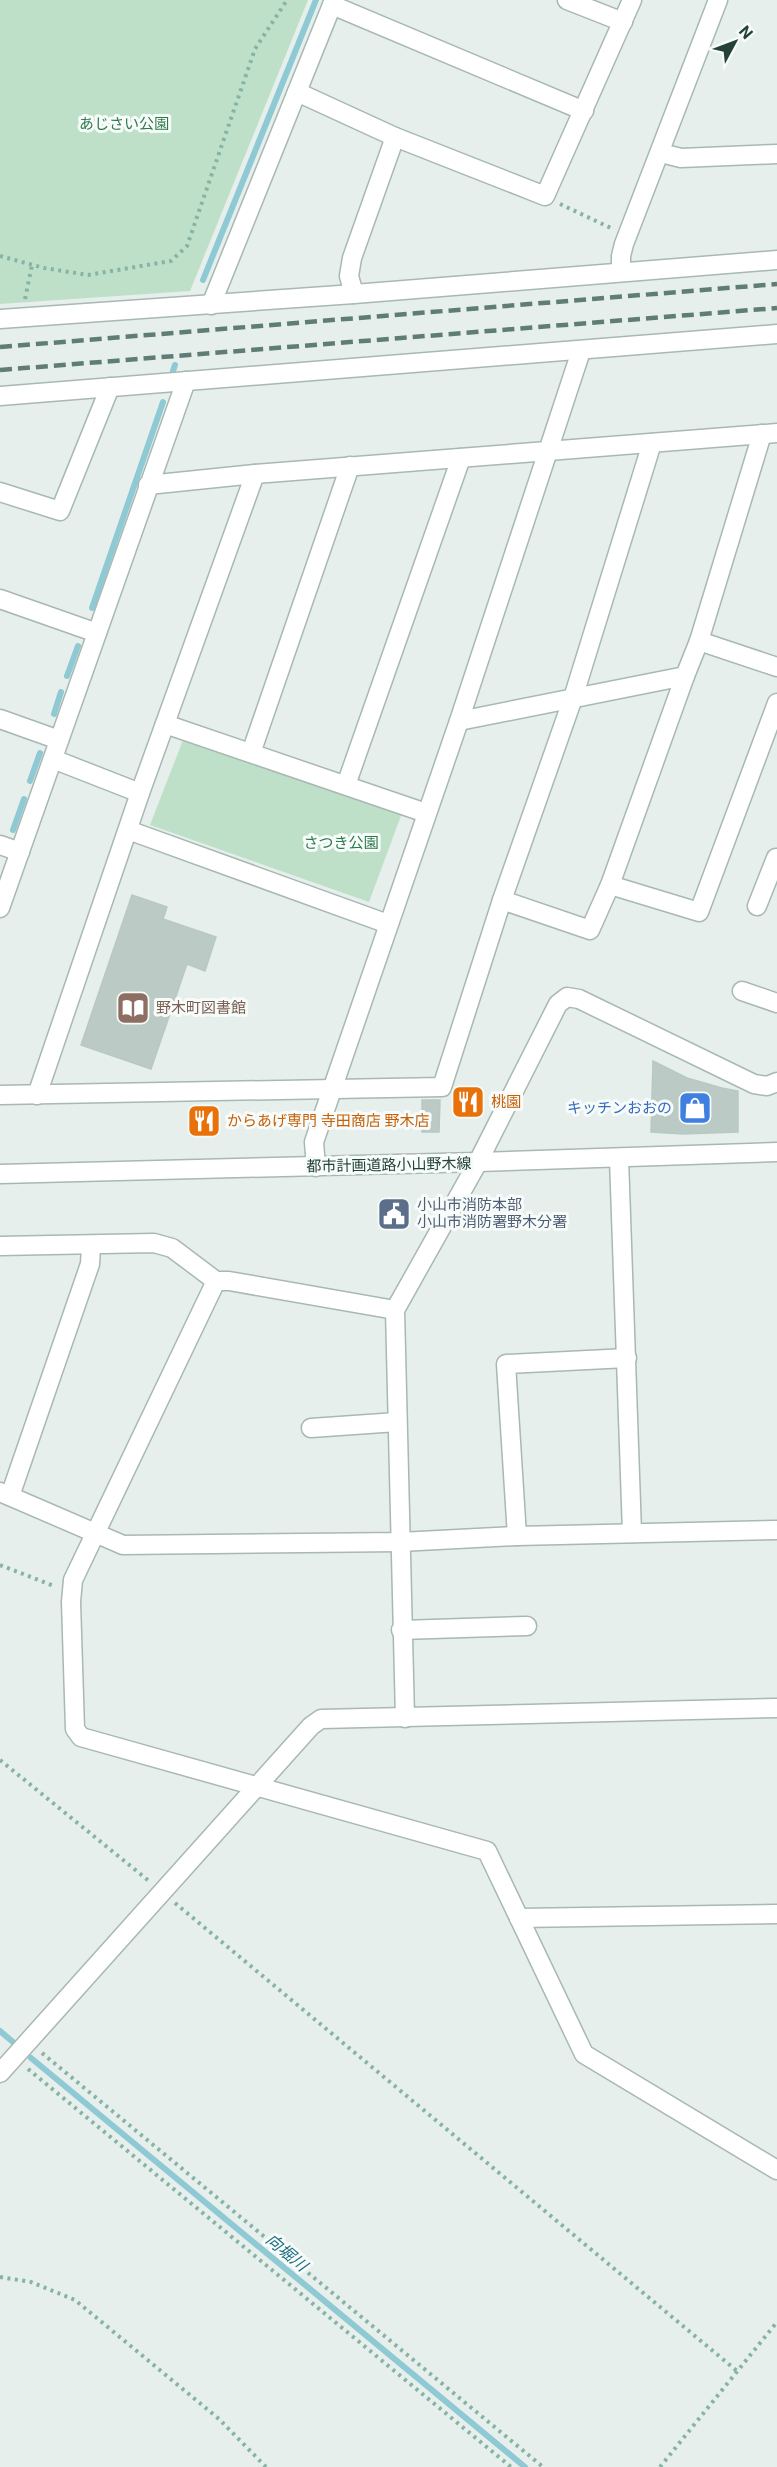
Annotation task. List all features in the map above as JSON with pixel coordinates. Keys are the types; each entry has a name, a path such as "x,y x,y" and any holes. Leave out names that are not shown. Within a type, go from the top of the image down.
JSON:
{"street":[{"path":"567,0 623,22"},
{"path":"297,92 395,137 545,196 632,0"},
{"path":"621,272 624,244 661,153 718,0"},
{"path":"211,305 333,3 584,111"},
{"path":"354,294 349,276 352,258 395,137"},
{"path":"661,153 681,158 777,154"},
{"path":"0,319 211,305 777,260"},
{"path":"0,396 777,334"},
{"path":"316,1167 314,1142 331,1089 459,721 581,351"},
{"path":"0,908 186,381"},
{"path":"0,492 60,511 110,387"},
{"path":"148,485 350,466 770,433 699,640 610,885 590,930 502,900"},
{"path":"0,1095 442,1088 502,900 573,698 652,442"},
{"path":"346,786 461,458"},
{"path":"251,753 350,466"},
{"path":"37,1095 140,793 255,474"},
{"path":"0,599 97,633"},
{"path":"699,640 777,667"},
{"path":"459,721 685,676"},
{"path":"610,885 699,912 777,703"},
{"path":"0,719 59,740"},
{"path":"165,724 426,813"},
{"path":"53,759 140,793"},
{"path":"128,830 388,924"},
{"path":"0,845 20,852"},
{"path":"757,906 774,870"},
{"path":"742,991 777,1003"},
{"path":"405,1718 401,1630 395,1310 478,1162 558,1004 567,997 579,999 754,1084 767,1086 777,1082"},
{"name":"都市計画道路小山野木線","path":"0,1174 316,1167 777,1152"},
{"path":"619,1158 632,1533"},
{"path":"0,1246 154,1243 172,1248 216,1281 229,1281 395,1310"},
{"path":"91,1246 90,1264 5,1494 96,1535 123,1545 400,1542 517,1536 777,1530"},
{"path":"216,1281 73,1580 75,1729 81,1737 487,1851 584,2054 777,2170"},
{"path":"517,1536 506,1364 627,1358"},
{"path":"311,1428 397,1422"},
{"path":"401,1630 527,1626"},
{"path":"0,2073 310,1726 321,1719 777,1708"},
{"path":"519,1918 777,1914"}],"path":[{"path":"0,256 33,265 88,275 171,261 180,256 188,246 255,49 287,0"},
{"path":"545,196 613,230"},
{"path":"26,317 24,303 33,265"},
{"path":"0,1565 72,1593"},
{"path":"0,1760 737,2371"},
{"path":"28,2042 543,2467"},
{"path":"14,2058 511,2467"},
{"path":"0,2277 31,2282 75,2300 219,2419 266,2467"},
{"path":"660,2467 777,2322"}],"green space":[{"name":"あじさい公園","path":"0,0 308,0 190,291 0,304"},
{"name":"さつき公園","path":"183,740 402,813 369,902 150,825"}],"building":[{"name":"野木町図書館","path":"132,895 167,907 163,919 216,937 205,971 187,964 151,1069 81,1045"},
{"path":"653,1061 687,1078 738,1091 738,1132 683,1134 651,1132"},
{"path":"422,1100 440,1100 439,1132 422,1132"}],"waterway":[{"path":"203,280 316,0"},
{"path":"173,371 175,365"},
{"path":"92,608 163,402"},
{"path":"67,676 78,646"},
{"path":"54,714 61,692"},
{"path":"30,781 40,753"},
{"path":"13,830 24,799"},
{"name":"向堀川","path":"0,2031 13,2042"},
{"name":"向堀川","path":"31,2058 525,2467"}],"railway":[{"path":"0,347 777,284"},
{"path":"0,370 777,308"}],"place":[{"name":"野木町図書館","path":"133,1008"},
{"name":"桃園","path":"468,1102"},
{"name":"キッチンおおの","path":"695,1108"},
{"name":"からあげ専門 寺田商店 野木店","path":"204,1121"},
{"name":"小山市消防本部 小山市消防署野木分署","path":"394,1214"}]}
